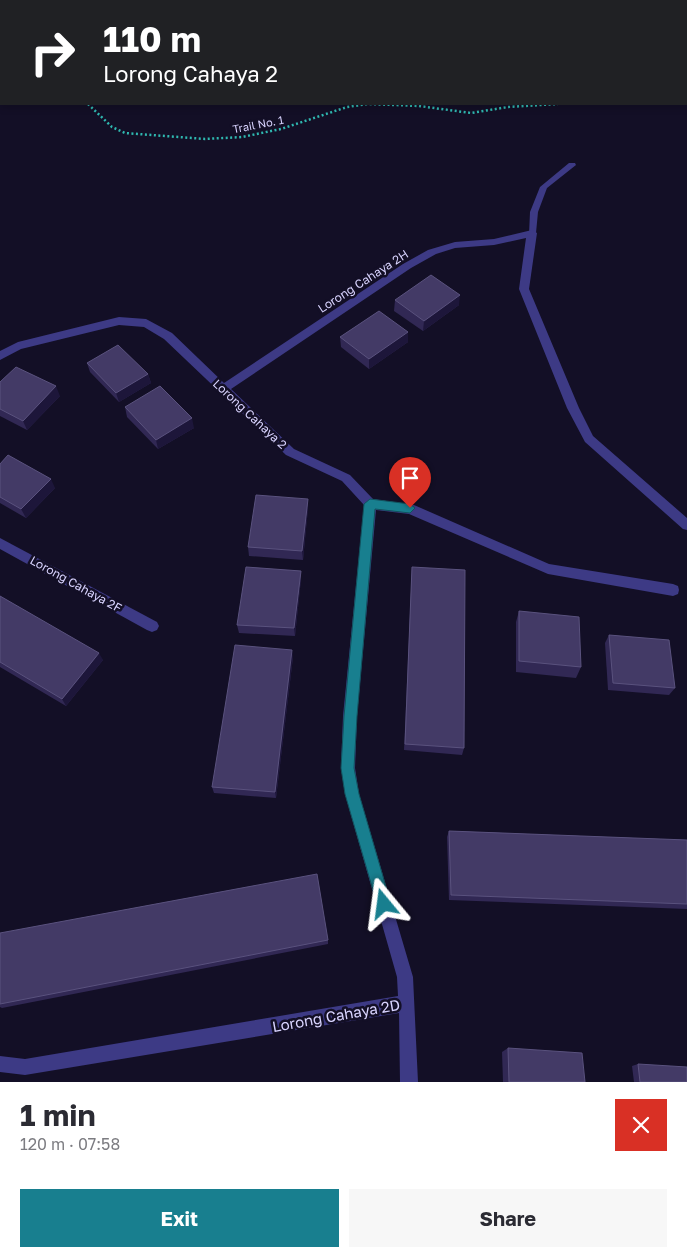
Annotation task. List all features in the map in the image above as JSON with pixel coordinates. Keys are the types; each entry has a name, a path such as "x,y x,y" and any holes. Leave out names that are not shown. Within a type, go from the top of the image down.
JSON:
{"street":[{"name":"Lorong Cahaya 2H","path":"223,389 407,266 432,252 456,245 494,242 532,233"},
{"path":"532,233 524,289 573,408 589,439 687,525"},
{"name":"Lorong Cahaya 2","path":"0,356 18,346 119,321 146,323 168,336 290,452 346,478 370,504"},
{"path":"370,504 410,508 548,569 672,590"},
{"name":"Lorong Cahaya 2D","path":"0,1064 25,1067 407,1003 405,977 352,794 348,768 350,716 370,504"},
{"name":"Lorong Cahaya 2F","path":"0,542 152,626"},
{"path":"407,1003 409,1082"}],"lane":[{"path":"532,233 534,212 544,187 572,165"}],"path":[{"name":"Trail No. 1","path":"89,105 112,127 125,133 205,140 242,137 280,130 347,107 361,105"},
{"name":"Trail No. 1","path":"394,105 419,106 471,113 508,107 541,105"}],"building":[{"path":"431,275 460,295 424,321 395,300"},
{"path":"379,311 408,332 369,359 340,337"},
{"path":"118,345 148,374 116,393 87,363"},
{"path":"16,367 56,386 23,421 0,409 0,382"},
{"path":"160,386 192,418 156,440 125,407"},
{"path":"8,455 51,479 21,509 0,497 0,464"},
{"path":"256,495 308,499 302,551 248,547"},
{"path":"246,567 301,571 294,628 237,625"},
{"path":"412,567 465,570 464,748 405,744"},
{"path":"0,596 99,653 62,699 0,662"},
{"path":"519,611 579,617 581,667 519,661"},
{"path":"609,635 669,640 675,688 613,683"},
{"path":"235,645 292,650 275,792 212,787"},
{"path":"449,831 687,840 687,904 451,895"},
{"path":"317,874 328,940 0,1004 0,933"},
{"path":"508,1048 582,1053 585,1082 509,1082"},
{"path":"638,1064 687,1067 687,1082 640,1082"}],"route":[{"path":"384,904 352,794 348,768 350,716 370,504 410,508"}]}
